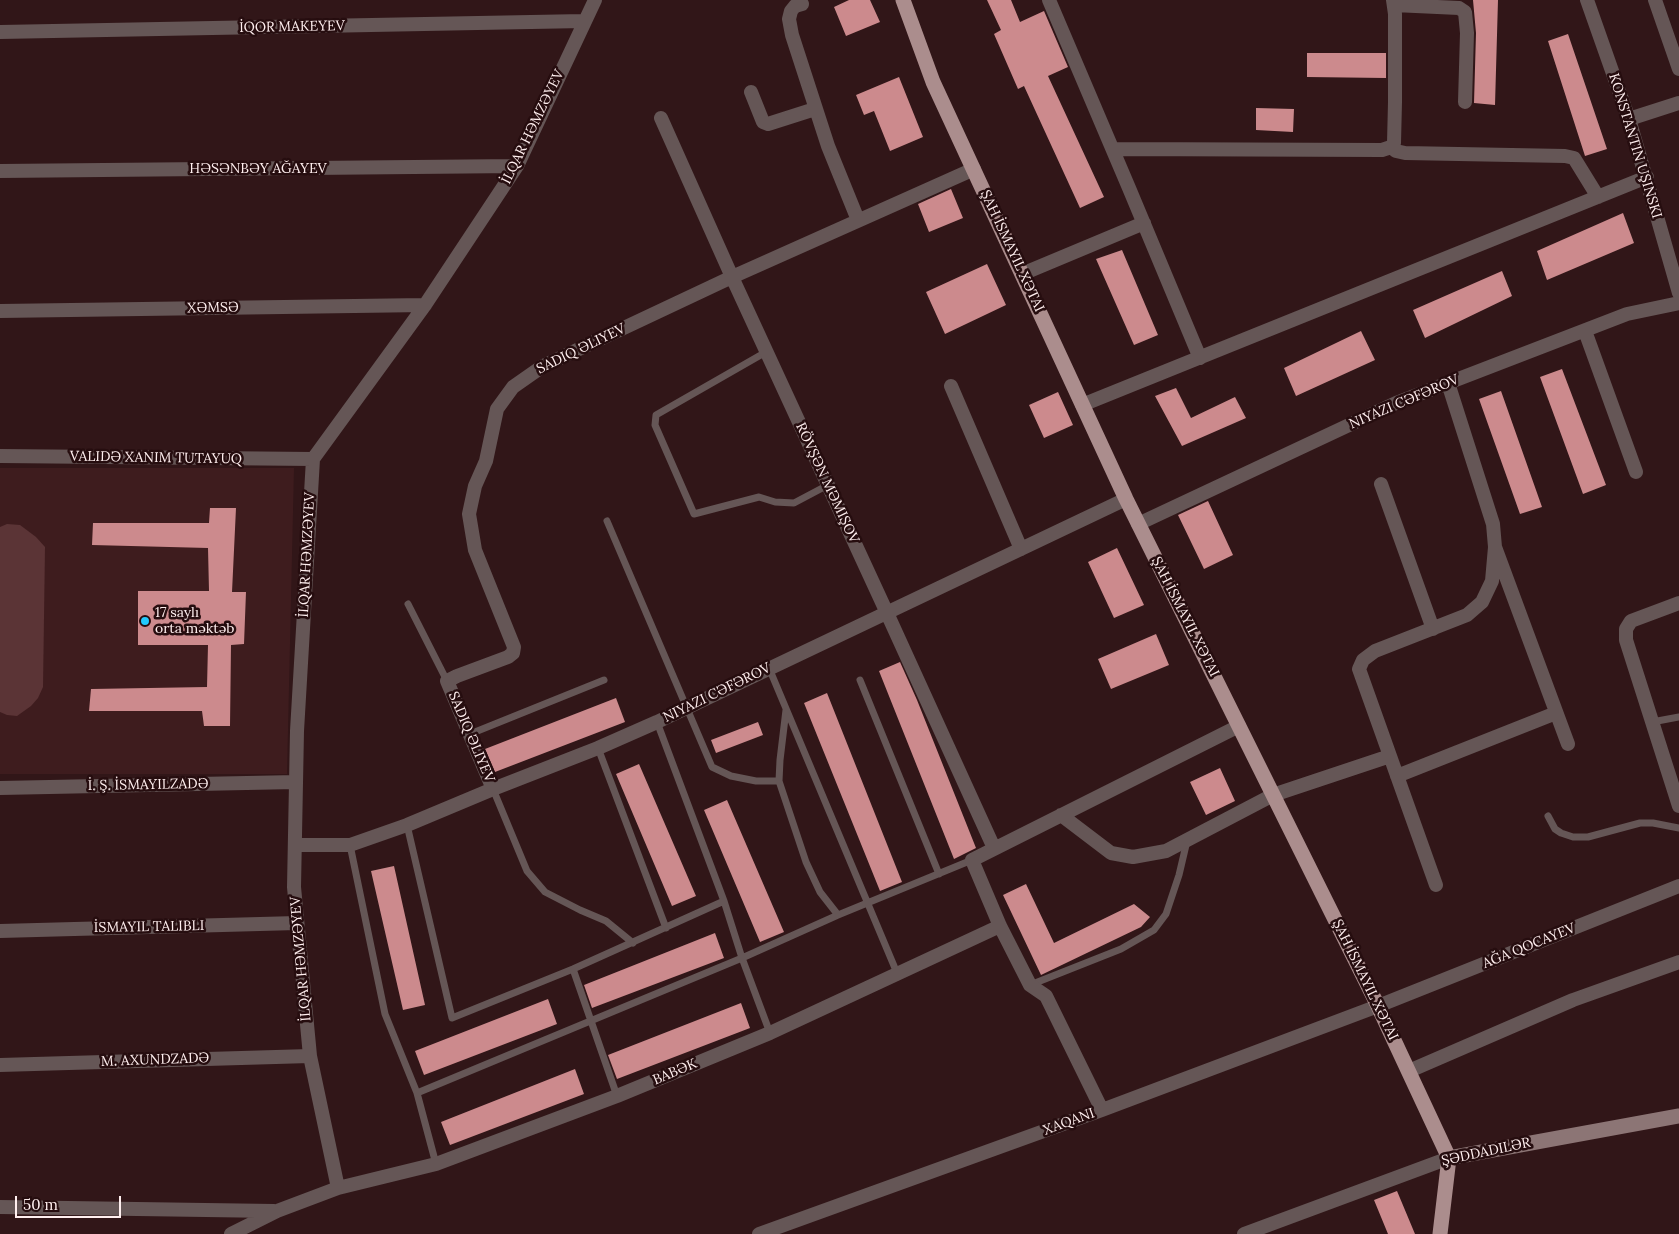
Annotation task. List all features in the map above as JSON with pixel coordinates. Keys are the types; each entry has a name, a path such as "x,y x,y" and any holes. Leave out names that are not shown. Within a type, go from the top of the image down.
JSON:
{"main road":[{"path":"903,0 933,82 1126,499 1378,1006 1449,1158 1440,1234"}],"street":[{"name":"İLQAR HƏMZƏYEV","path":"338,1188 310,1056 294,887 298,721 313,459 425,305 516,166 595,0"},
{"path":"1049,0 1200,358"},
{"name":"KONSTANTIN UŞINSKI","path":"1587,0 1630,119 1679,293"},
{"path":"1655,0 1679,70"},
{"path":"1113,149 1382,150 1391,147 1394,143 1393,3 1459,8 1465,12 1467,33 1465,102"},
{"path":"802,4 795,6 790,11 789,19 792,35 828,146 858,220"},
{"name":"İQOR MAKEYEV","path":"0,32 584,21"},
{"path":"750,92 763,122 768,124 815,109"},
{"path":"1630,119 1679,103"},
{"name":"RÖVŞƏN MƏMIŞOV","path":"660,118 994,848"},
{"path":"1391,147 1396,151 1405,153 1565,156 1574,158 1598,197"},
{"name":"HƏSƏNBƏY AĞAYEV","path":"0,171 516,166"},
{"path":"493,789 447,681 508,657 513,653 514,648 475,550 469,514 475,486 486,461 497,409 513,387 543,366 732,277 974,169"},
{"path":"1082,405 1647,177"},
{"path":"1022,274 1144,223"},
{"name":"NIYAZI CƏFƏROV","path":"1138,524 1396,403 1627,314 1679,303"},
{"name":"XƏMSƏ","path":"0,311 425,305"},
{"path":"1585,331 1636,472"},
{"path":"1436,885 1359,669 1363,660 1375,651 1467,615 1482,602 1492,581 1495,547 1493,524 1448,383"},
{"path":"951,386 1022,549"},
{"path":"0,456 313,459"},
{"path":"1381,484 1433,628"},
{"name":"NIYAZI CƏFƏROV","path":"295,845 350,845 407,825 598,748 687,708 1126,499"},
{"path":"1495,547 1568,744"},
{"path":"1679,602 1631,621 1626,629 1626,640 1679,806"},
{"path":"1397,776 1556,712"},
{"path":"1102,1110 1046,996 1030,985 1000,926 972,860 1239,726"},
{"path":"1061,815 1111,853 1133,857 1166,851 1273,794 1390,756"},
{"path":"0,788 296,782"},
{"name":"AĞA QOCAYEV","path":"1378,1006 1679,886"},
{"path":"0,931 297,923"},
{"name":"BABƏK","path":"231,1234 277,1211 338,1188 436,1164 617,1096 770,1033 1000,926"},
{"path":"1409,1071 1573,1000 1679,962"},
{"name":"XAQANI","path":"759,1234 1102,1110 1378,1006"},
{"name":"M. AXUNDZADƏ","path":"0,1065 310,1056"},
{"name":"ŞƏDDADILƏR","path":"1244,1234 1449,1158 1679,1116"},
{"path":"0,1207 277,1211"}],"lane":[{"path":"766,352 656,415 655,425 694,514 759,497 775,502 794,503 828,485"},
{"path":"607,521 712,767 731,776 756,781 779,781"},
{"path":"408,604 447,681"},
{"path":"768,668 897,973"},
{"path":"470,734 604,680"},
{"path":"860,680 939,874"},
{"path":"786,709 779,781 806,862 820,892 838,915"},
{"path":"1652,722 1679,716"},
{"path":"657,722 724,901 742,958 770,1033"},
{"path":"598,748 666,928"},
{"path":"493,789 527,871 545,892 606,921 633,943"},
{"path":"1548,816 1555,829 1560,833 1573,837 1584,838 1640,823 1653,823 1679,828"},
{"path":"407,825 452,1018 573,969 724,901"},
{"path":"1030,985 1121,949 1154,930 1166,914 1180,875 1187,840"},
{"path":"350,845 385,1014 417,1093 436,1164"},
{"path":"417,1093 972,860"},
{"path":"573,969 617,1096"}],"shaded area":[{"name":"17 saylı orta məktəb","path":"0,468 294,468 287,774 0,774"},
{"path":"7,524 20,525 36,537 45,547 43,687 38,698 31,706 17,716 0,712 0,527"}],"building":[{"path":"849,0 870,0 880,22 846,36 834,7"},
{"path":"987,0 1011,0 1020,22 1044,11 1068,67 1048,76 1104,197 1080,208 1024,86 1018,89 994,34 1001,30"},
{"path":"1473,0 1498,0 1495,105 1474,103 1476,33"},
{"path":"1568,34 1607,149 1585,156 1548,41"},
{"path":"1307,53 1386,53 1386,78 1307,77"},
{"path":"899,77 923,137 890,151 874,111 864,115 856,95"},
{"path":"1256,108 1294,109 1293,132 1256,130"},
{"path":"951,189 963,218 929,232 918,204"},
{"path":"1623,213 1634,243 1547,280 1537,251"},
{"path":"1122,250 1158,335 1134,345 1096,259"},
{"path":"987,264 1006,305 945,334 926,292"},
{"path":"1502,271 1512,296 1425,338 1413,310"},
{"path":"1361,331 1375,360 1296,396 1284,368"},
{"path":"1562,369 1606,485 1583,494 1540,377"},
{"path":"1176,388 1191,418 1235,397 1246,418 1182,446 1155,396"},
{"path":"1501,391 1542,507 1520,514 1479,399"},
{"path":"1058,392 1073,425 1044,438 1029,405"},
{"path":"1208,501 1233,555 1204,569 1178,515"},
{"path":"210,508 236,508 232,592 246,592 244,644 231,645 230,726 204,726 202,711 89,711 91,689 207,687 208,645 138,645 138,591 209,591 208,548 92,545 93,523 209,523"},
{"path":"1117,548 1144,605 1114,618 1088,562"},
{"path":"1156,634 1169,665 1111,689 1098,659"},
{"path":"900,662 976,848 954,859 879,671"},
{"path":"827,693 902,882 880,891 804,703"},
{"path":"616,698 625,722 495,772 485,749"},
{"path":"758,722 763,735 716,753 711,740"},
{"path":"639,764 696,896 672,906 616,774"},
{"path":"1220,768 1235,801 1206,815 1190,782"},
{"path":"727,800 784,932 760,942 704,810"},
{"path":"394,866 425,1005 403,1010 371,871"},
{"path":"1026,884 1054,943 1134,904 1150,917 1141,927 1041,975 1003,895"},
{"path":"715,933 724,958 592,1008 584,985"},
{"path":"548,999 557,1024 424,1075 415,1051"},
{"path":"741,1003 750,1028 617,1079 608,1055"},
{"path":"575,1069 584,1094 450,1145 441,1122"},
{"path":"1397,1191 1415,1234 1388,1234 1374,1200"}],"place":[{"name":"17 saylı orta məktəb","path":"145,621"}]}
